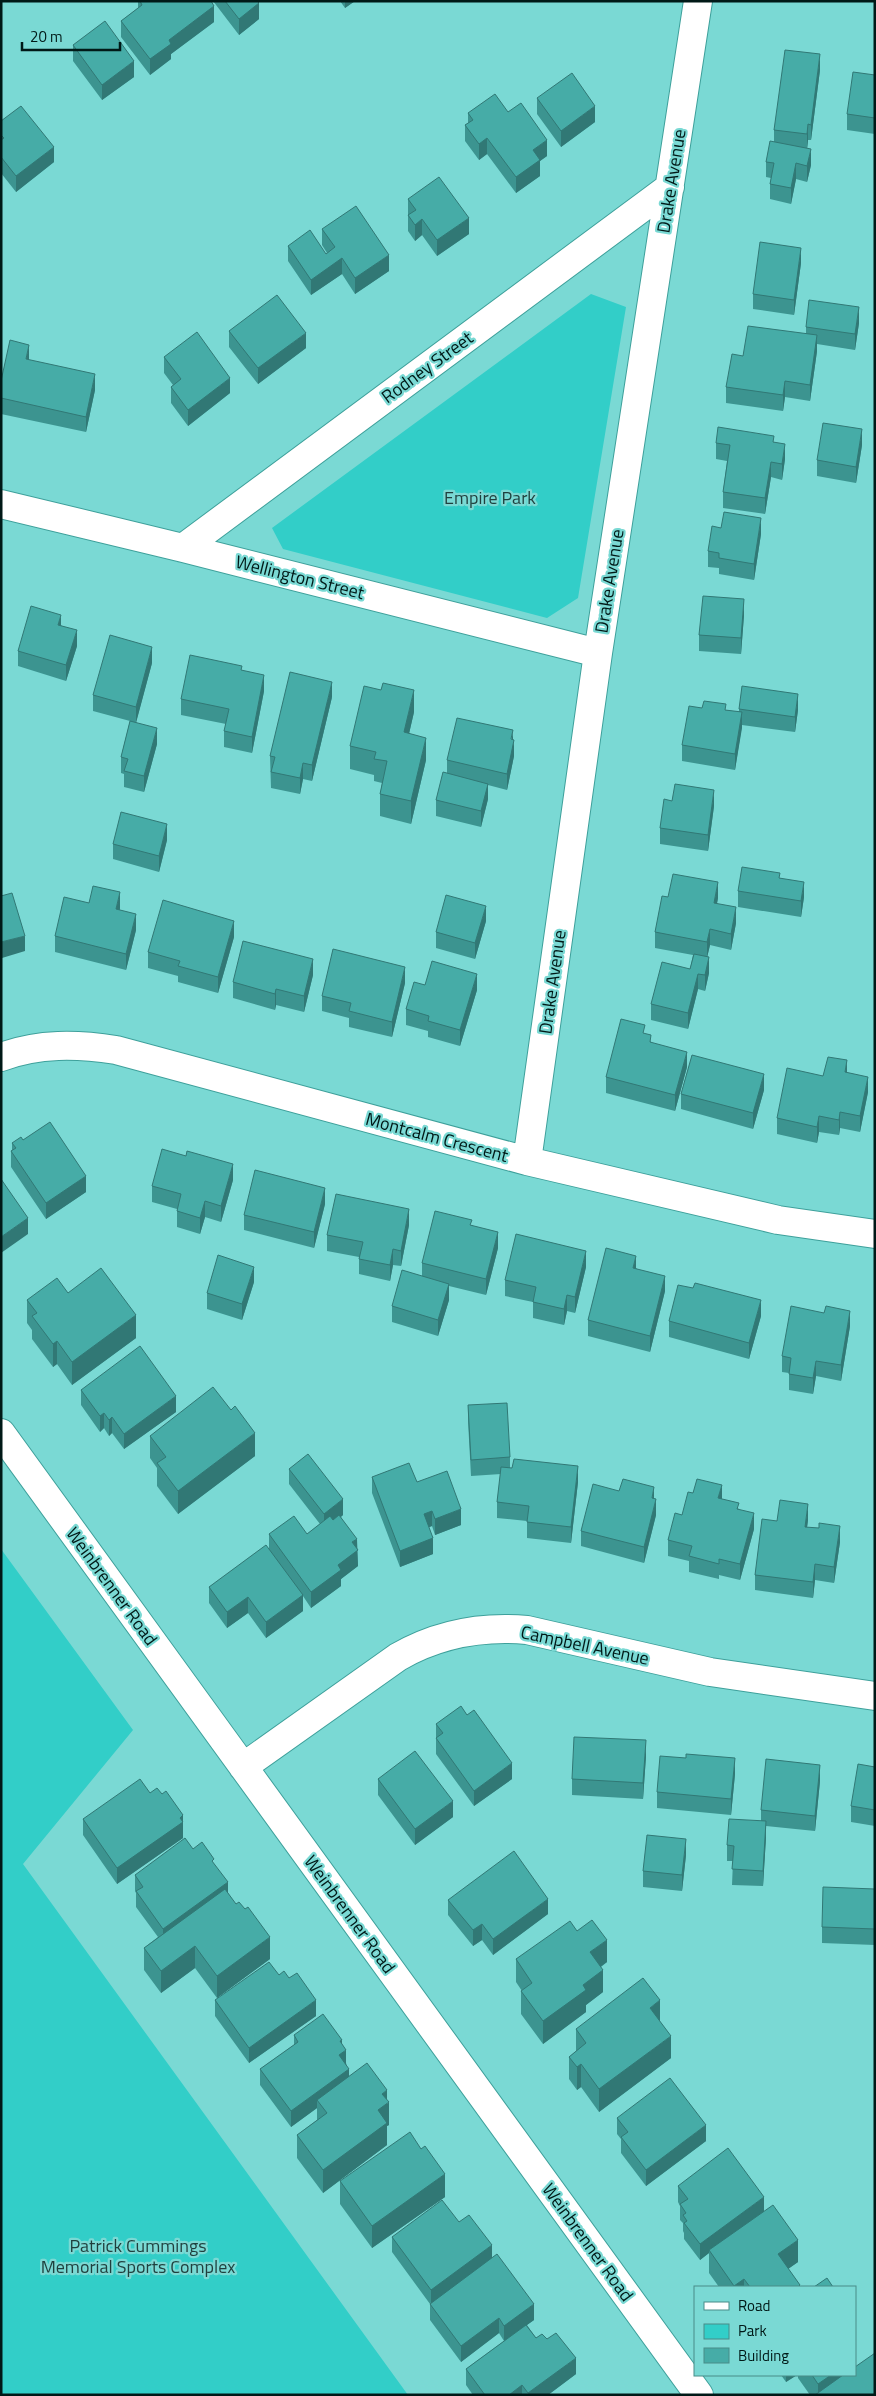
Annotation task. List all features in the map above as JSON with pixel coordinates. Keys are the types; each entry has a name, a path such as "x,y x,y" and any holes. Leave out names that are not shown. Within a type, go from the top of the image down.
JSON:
{"street":[{"name":"Drake Avenue","path":"528,1161 598,654 698,1"},
{"name":"Rodney Street","path":"183,548 670,188"},
{"name":"Wellington Street","path":"1,504 183,548 598,654"},
{"name":"Montcalm Crescent","path":"1,1057 36,1048 58,1046 87,1046 116,1050 528,1161 778,1220 875,1234"},
{"name":"Weinbrenner Road","path":"1,1433 699,2395"},
{"name":"Campbell Avenue","path":"243,1767 398,1657 418,1646 445,1636 474,1631 504,1628 527,1630 710,1672 875,1696"}],"green space":[{"name":"Empire Park","path":"591,294 626,307 578,598 547,618 283,549 272,528"},
{"name":"Patrick Cummings Memorial Sports Complex","path":"1,1549 133,1730 23,1864 408,2395 1,2395"}],"building":[{"path":"140,1 211,1 214,6 169,40 171,44 150,59 121,21 142,5"},
{"path":"225,1 257,1 259,3 239,19"},
{"path":"105,21 134,61 102,85 73,45"},
{"path":"785,50 820,54 811,125 808,124 807,134 774,130"},
{"path":"853,72 875,75 875,118 847,114"},
{"path":"572,73 595,106 561,131 537,98"},
{"path":"495,94 508,112 521,103 547,140 533,150 540,160 516,177 487,138 479,144 465,125 473,120 468,113"},
{"path":"21,106 54,147 16,176 1,157 1,140 4,138 1,135 1,121"},
{"path":"770,141 811,149 807,166 796,163 791,188 770,184 774,163 766,162"},
{"path":"439,177 469,218 437,240 422,219 415,225 408,215 416,210 408,199"},
{"path":"356,206 389,255 355,278 342,258 311,280 288,246 310,230 326,254 335,247 322,229"},
{"path":"760,242 801,248 794,300 753,294"},
{"path":"277,295 306,333 258,368 229,331"},
{"path":"809,300 859,307 855,334 806,327"},
{"path":"748,326 817,335 810,385 785,381 783,395 726,387 732,354 743,356"},
{"path":"197,332 230,378 188,410 171,387 181,379 164,357"},
{"path":"10,340 29,345 26,359 95,374 86,417 1,398 1,381"},
{"path":"823,423 862,429 856,467 817,460"},
{"path":"718,427 774,436 773,442 785,444 782,464 771,462 765,498 723,492 730,445 716,443"},
{"path":"724,512 761,518 754,564 719,558 719,553 708,551 712,526 721,528"},
{"path":"703,596 744,599 741,638 699,635"},
{"path":"31,606 61,615 58,625 77,630 66,665 18,651"},
{"path":"110,635 152,647 136,707 93,695"},
{"path":"190,655 242,666 241,670 264,675 252,737 224,731 229,709 181,699"},
{"path":"290,672 332,682 312,765 303,763 300,778 271,772 275,757 270,756"},
{"path":"383,683 414,690 404,732 426,738 411,801 380,794 387,761 374,759 376,752 350,746 364,686 381,690"},
{"path":"742,686 798,694 795,717 739,709"},
{"path":"704,701 726,704 725,710 742,712 735,754 682,745 689,706 702,708"},
{"path":"457,718 513,730 511,739 514,740 507,774 447,760"},
{"path":"130,721 157,728 144,776 124,771 128,759 121,757"},
{"path":"443,772 488,784 481,811 436,800"},
{"path":"675,784 714,790 708,835 660,828 664,799 672,801"},
{"path":"121,812 167,824 159,856 113,844"},
{"path":"742,867 780,873 779,878 804,882 801,901 738,891"},
{"path":"673,874 718,882 714,903 736,907 731,934 710,929 707,942 655,932 662,896 668,897"},
{"path":"93,886 120,892 116,909 136,914 126,954 55,936 64,897 89,903"},
{"path":"12,893 25,936 1,942 1,896"},
{"path":"446,895 486,906 475,943 436,932"},
{"path":"163,900 234,921 218,977 178,966 180,961 148,952"},
{"path":"243,941 313,959 304,996 276,989 275,994 233,982"},
{"path":"333,949 405,967 392,1022 349,1011 351,1003 322,996"},
{"path":"694,954 709,957 705,975 698,974 688,1013 651,1004 662,962 690,969"},
{"path":"432,961 477,974 460,1030 428,1021 429,1016 406,1009 414,982 425,985"},
{"path":"621,1019 645,1025 643,1033 651,1035 650,1042 687,1052 675,1095 606,1077"},
{"path":"692,1055 764,1074 753,1113 681,1094"},
{"path":"828,1057 847,1060 845,1072 868,1077 860,1116 840,1112 839,1120 819,1116 817,1127 777,1118 787,1068 823,1076"},
{"path":"50,1122 86,1176 46,1203 11,1151 16,1148 12,1143 21,1137 23,1140"},
{"path":"162,1149 186,1156 187,1151 233,1164 221,1206 205,1201 200,1218 177,1211 181,1194 152,1186"},
{"path":"255,1170 325,1188 314,1232 244,1215"},
{"path":"1,1179 28,1218 1,1237"},
{"path":"336,1194 409,1209 401,1251 393,1249 390,1265 359,1259 363,1242 327,1235"},
{"path":"435,1211 472,1220 470,1225 498,1232 486,1279 422,1263"},
{"path":"516,1234 586,1251 575,1297 567,1295 564,1309 533,1302 536,1287 505,1280"},
{"path":"606,1248 636,1256 633,1268 665,1276 650,1336 588,1320"},
{"path":"218,1255 254,1267 242,1304 207,1293"},
{"path":"101,1268 136,1315 72,1362 57,1341 53,1344 32,1316 37,1313 27,1300 57,1278 68,1293"},
{"path":"402,1270 449,1284 438,1320 392,1306"},
{"path":"695,1283 761,1300 749,1343 669,1321 678,1285 693,1288"},
{"path":"791,1306 824,1313 826,1306 850,1311 841,1365 816,1361 813,1378 789,1374 791,1358 782,1356"},
{"path":"140,1346 176,1396 124,1434 112,1417 109,1420 104,1413 100,1416 81,1390"},
{"path":"213,1387 231,1410 235,1406 255,1433 178,1491 157,1463 166,1457 150,1436"},
{"path":"507,1403 510,1457 471,1460 468,1405"},
{"path":"308,1454 343,1499 324,1514 289,1469"},
{"path":"514,1459 578,1466 571,1527 527,1522 529,1506 497,1502 501,1467 512,1468"},
{"path":"409,1463 417,1482 447,1471 461,1509 435,1519 432,1511 424,1514 433,1538 400,1551 372,1477"},
{"path":"623,1479 654,1487 652,1498 656,1499 644,1547 581,1531 593,1484 619,1491"},
{"path":"697,1479 722,1485 718,1498 739,1503 737,1509 754,1513 740,1564 719,1559 719,1564 689,1556 692,1546 668,1540 675,1513 682,1515 688,1492 693,1493"},
{"path":"780,1500 808,1504 805,1527 819,1528 819,1523 840,1526 834,1567 815,1564 813,1582 755,1575 762,1519 777,1521"},
{"path":"339,1515 357,1539 352,1542 358,1550 338,1565 341,1570 311,1592 269,1534 294,1516 307,1534 330,1516 333,1520"},
{"path":"266,1545 303,1595 266,1622 248,1597 227,1612 209,1587"},
{"path":"461,1706 467,1715 474,1710 512,1763 474,1791 436,1738 443,1733 436,1724"},
{"path":"574,1737 646,1740 643,1783 572,1779"},
{"path":"415,1751 453,1801 415,1829 378,1779"},
{"path":"686,1754 735,1758 731,1799 657,1792 660,1756 686,1758"},
{"path":"766,1759 820,1765 815,1816 761,1810"},
{"path":"858,1764 875,1767 875,1810 851,1806"},
{"path":"140,1779 150,1793 157,1788 162,1794 166,1791 183,1815 180,1818 183,1822 117,1868 83,1819"},
{"path":"729,1819 766,1821 763,1871 732,1869 734,1846 727,1845"},
{"path":"647,1835 686,1839 682,1875 643,1871"},
{"path":"185,1838 193,1849 202,1842 214,1859 212,1861 228,1882 163,1929 136,1891 143,1887 135,1875"},
{"path":"514,1851 548,1899 493,1939 482,1924 473,1930 448,1900"},
{"path":"823,1887 875,1889 875,1929 822,1927"},
{"path":"225,1889 236,1904 239,1902 245,1909 248,1907 270,1937 217,1976 195,1946 161,1971 144,1948"},
{"path":"592,1920 607,1940 590,1952 603,1970 583,1985 586,1990 543,2021 521,1991 532,1983 516,1959 570,1921 577,1931"},
{"path":"269,1962 279,1975 284,1971 289,1978 297,1973 316,2000 249,2048 215,2000"},
{"path":"643,1978 660,2000 650,2008 671,2036 599,2089 581,2064 577,2067 569,2057 586,2043 576,2029"},
{"path":"323,2014 342,2040 340,2041 346,2050 339,2055 349,2069 291,2111 260,2069 298,2042 294,2035"},
{"path":"367,2063 387,2090 382,2094 389,2102 378,2110 387,2123 323,2170 297,2135 327,2113 317,2100"},
{"path":"670,2078 706,2125 646,2170 621,2137 628,2132 617,2118"},
{"path":"410,2132 421,2149 425,2146 445,2174 372,2226 340,2181"},
{"path":"728,2148 764,2197 700,2244 684,2223 687,2221 683,2215 686,2213 680,2204 688,2199 678,2186"},
{"path":"442,2200 459,2222 469,2215 492,2245 431,2290 392,2237"},
{"path":"773,2205 798,2240 778,2254 800,2285 749,2286 744,2279 734,2286 709,2250"},
{"path":"497,2254 534,2304 504,2326 499,2318 461,2346 430,2304"},
{"path":"827,2278 832,2286 815,2286"},
{"path":"526,2325 536,2338 542,2334 547,2339 556,2333 576,2358 528,2393 522,2385 509,2395 485,2395 466,2369"},
{"path":"875,2353 875,2395 815,2395 842,2376 856,2376 856,2366"},
{"path":"813,2376 830,2376 818,2384"}]}
